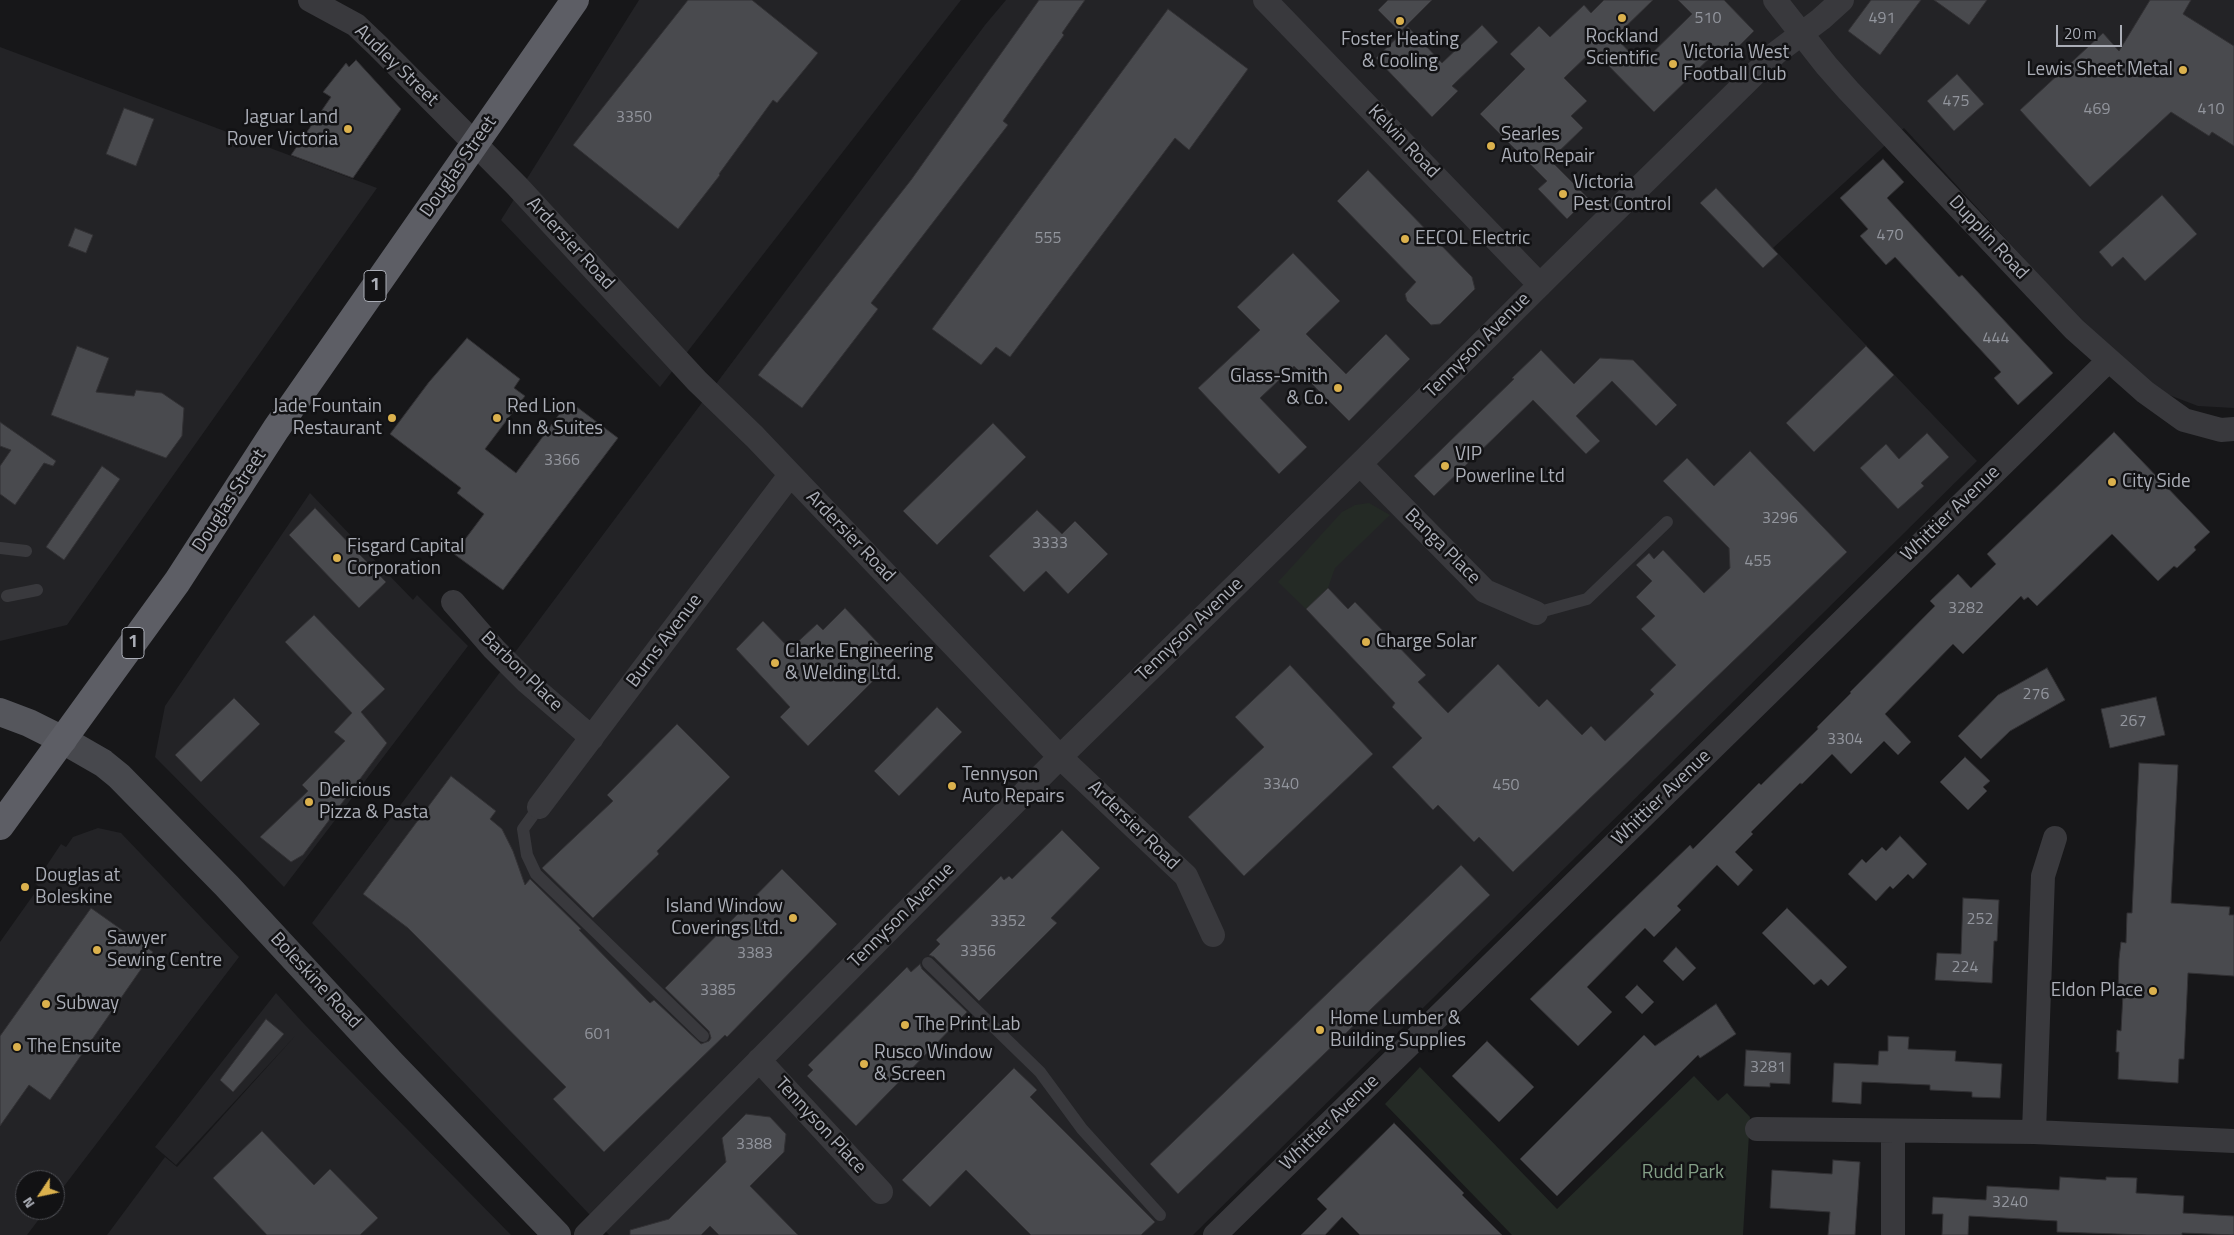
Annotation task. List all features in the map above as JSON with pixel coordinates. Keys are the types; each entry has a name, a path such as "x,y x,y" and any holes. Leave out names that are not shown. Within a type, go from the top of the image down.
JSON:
{"highway":[{"name":"Douglas Street","path":"0,826 177,582 276,429 575,0"}],"main road":[{"path":"0,712 29,722 63,740"},
{"name":"Boleskine Road","path":"63,740 103,763 119,776 227,886 391,1063 557,1235"}],"street":[{"name":"Audley Street","path":"310,0 356,25 475,144"},
{"name":"Kelvin Road","path":"1265,0 1540,285"},
{"name":"Dupplin Road","path":"1775,0 1848,90 2057,313 2108,361 2145,392 2184,420 2214,429 2234,429"},
{"name":"Tennyson Avenue","path":"586,1235 1060,757 1540,285 1776,53 1834,9 1842,0"},
{"name":"Ardersier Road","path":"475,144 517,186 697,381 790,475 1060,757 1186,876 1213,936"},
{"name":"Whittier Avenue","path":"1216,1235 2108,361"},
{"name":"Banga Place","path":"1360,464 1485,592 1536,613"},
{"name":"Burns Avenue","path":"539,807 790,475"},
{"name":"Barbon Place","path":"453,602 494,649 527,682 592,738"},
{"path":"2034,1132 2043,876 2054,838"},
{"name":"Tennyson Place","path":"759,1060 881,1192"},
{"path":"1757,1129 1893,1132 2034,1132 2234,1141"},
{"path":"1892,1235 1893,1132"}],"lane":[{"path":"1536,613 1587,599 1667,522"},
{"path":"0,548 26,551"},
{"path":"7,596 37,590"},
{"path":"539,807 523,829 527,855 536,874 703,1036"},
{"path":"928,963 1040,1072 1082,1129 1160,1215"}],"shaded area":[{"path":"639,0 961,0 660,387 501,220"},
{"path":"1006,0 2234,0 2234,408 2198,406 2156,390 2126,370 1904,128 1773,248 1977,461 1193,1235 609,1235 312,923 985,25"},
{"path":"0,47 377,188 67,625 0,641"},
{"path":"310,493 413,600 417,595 468,646 284,887 155,757 165,706"},
{"path":"98,828 121,833 239,957 65,1185 65,1170 15,1170 15,1220 38,1220 27,1235 0,1235 0,942 39,887 35,883 61,844 66,847 73,837"},
{"path":"276,993 511,1235 107,1235 165,1157 177,1167 296,1035 176,1165 155,1147"}],"green space":[{"path":"1369,503 1390,515 1335,568 1328,588 1306,609 1278,582 1342,512 1355,505"},
{"name":"Rudd Park","path":"1420,1067 1557,1209 1694,1076 1718,1101 1727,1093 1750,1117 1743,1235 1512,1235 1385,1104"}],"building":[{"path":"688,0 752,0 818,53 777,103 773,100 720,175 678,229 573,145"},
{"path":"1039,0 1085,0 1062,33 1064,35 1003,121 1008,125 871,303 878,309 802,408 758,375 911,180"},
{"name":"Foster Heating & Cooling","path":"1388,0 1432,0 1400,32 1378,10"},
{"path":"1604,0 1653,0 1615,37 1641,64 1692,14 1678,0 1724,0 1754,31 1731,54 1722,46 1654,112 1593,50 1564,78 1587,101 1571,116 1583,128 1550,160 1588,198 1567,219 1538,189 1547,181 1480,114 1525,69 1510,54 1539,26 1550,37 1584,5 1591,13"},
{"path":"1871,0 1921,0 1880,55 1848,31"},
{"path":"1934,0 1987,0 1969,25"},
{"path":"2150,0 2191,0 2183,14 2234,46 2234,146 2212,132 2209,136 2171,112 2090,187 2020,110 2103,33 2119,51"},
{"path":"1168,9 1248,69 1189,150 1175,138 1010,357 996,347 981,365 932,329"},
{"path":"1482,25 1498,42 1452,86 1458,91 1432,117 1376,58 1408,27 1442,63"},
{"name":"Jaguar Land Rover Victoria","path":"356,60 401,109 353,178 291,155 331,97 323,92 346,63 349,67"},
{"path":"1957,74 1984,104 1954,131 1927,101"},
{"path":"124,108 154,119 136,166 106,154"},
{"path":"1883,159 1904,182 1887,198 1959,277 1962,275 2053,373 2018,405 1994,378 2001,372 1895,257 1886,265 1860,236 1868,229 1840,198"},
{"name":"EECOL Electric","path":"1368,170 1472,277 1475,289 1440,324 1431,325 1407,301 1405,294 1416,282 1337,201"},
{"path":"1716,188 1778,254 1763,268 1700,203"},
{"path":"2162,195 2197,234 2145,281 2123,257 2112,267 2099,252"},
{"path":"75,228 93,235 86,253 68,246"},
{"path":"1293,253 1340,301 1306,334 1346,374 1386,334 1410,359 1349,421 1294,366 1260,398 1307,447 1279,474 1198,388 1260,330 1237,307"},
{"path":"467,338 520,379 514,388 525,396 485,449 516,473 569,401 618,438 503,590 454,554 484,514 457,493 461,488 390,434 429,382"},
{"path":"77,346 109,358 96,392 134,396 136,390 162,393 184,408 182,436 166,458 51,415"},
{"path":"1866,346 1894,375 1814,452 1786,423"},
{"path":"1541,350 1574,384 1600,358 1633,360 1677,405 1656,426 1612,381 1576,416 1600,441 1586,454 1533,400 1434,496 1414,476 1514,379 1512,378"},
{"path":"0,422 56,461 53,466 44,463 15,505 0,494 0,466 11,450 0,446"},
{"path":"993,423 1026,457 937,545 903,511"},
{"path":"2114,432 2210,532 2194,547 2196,550 2177,568 2174,566 2158,581 2112,534 2037,606 2028,597 2024,600 2021,596 1963,654 1953,644 1885,714 1911,742 1898,755 1884,741 1851,774 1832,754 1802,784 1800,783 1751,832 1753,834 1735,852 1753,870 1738,886 1717,865 1677,906 1681,910 1654,937 1645,928 1587,987 1612,1012 1578,1046 1530,999 1690,845 1693,849 1759,783 1761,785 1818,729 1817,727 1850,692 1935,606 1930,601 1958,574 1971,588 1996,564 1987,554"},
{"path":"1927,433 1949,457 1921,483 1924,486 1898,509 1860,468 1886,444 1899,459"},
{"path":"1750,451 1847,552 1513,872 1479,837 1474,842 1438,805 1433,810 1392,767 1422,738 1392,707 1395,703 1306,609 1328,588 1348,609 1355,602 1426,675 1418,682 1448,713 1498,664 1539,707 1547,699 1582,735 1591,726 1605,741 1654,694 1650,690 1676,665 1641,629 1655,616 1636,597 1652,581 1636,565 1649,553 1654,559 1663,550 1704,593 1730,568 1729,548 1663,481 1687,458 1714,486"},
{"path":"102,466 120,479 64,560 46,547"},
{"name":"Fisgard Capital Corporation","path":"315,508 386,582 359,608 289,535"},
{"path":"1037,510 1062,534 1075,521 1108,554 1068,594 1046,571 1024,592 989,556"},
{"path":"845,608 894,660 808,746 780,717 790,707 736,649 763,621 790,649 817,624 823,630"},
{"path":"314,615 385,689 361,712 387,743 303,855 291,862 260,837 308,791 302,785 345,741 334,732 352,713 285,642"},
{"path":"1290,665 1373,754 1244,876 1188,817 1264,747 1235,717"},
{"path":"2047,668 2065,700 2010,731 1981,759 1958,736 1998,695"},
{"path":"2156,697 2165,735 2110,748 2101,709"},
{"path":"234,698 260,724 201,782 175,755"},
{"path":"937,707 962,732 899,796 874,771"},
{"path":"677,724 730,777 657,851 659,854 593,918 542,868 613,801 607,795"},
{"path":"1965,757 1990,781 1983,787 1987,791 1968,810 1940,782"},
{"name":"Eldon Place","path":"2139,763 2178,765 2171,903 2230,907 2229,915 2234,915 2234,976 2188,973 2184,1059 2179,1059 2178,1083 2118,1079 2119,1052 2116,1052 2117,1030 2121,1031 2123,994 2118,994 2119,959 2121,942 2126,943 2127,913 2132,913"},
{"path":"451,776 496,811 490,819 502,829 513,851 525,885 530,879 581,929 579,930 650,1003 654,1000 701,1044 709,1041 711,1038 709,1031 665,988 782,869 837,924 727,1037 725,1035 604,1152 553,1099 566,1087 408,928 363,894"},
{"path":"1062,830 1100,868 1051,918 1057,923 979,1001 934,957 929,955 940,944 936,940 1001,876 1004,880 1009,876 1012,879"},
{"path":"1900,836 1927,864 1913,879 1908,874 1893,889 1890,886 1876,901 1848,874 1862,859 1866,863 1882,847 1886,851"},
{"name":"Home Lumber & Building Supplies","path":"1461,865 1490,895 1178,1194 1150,1164"},
{"path":"1963,898 1999,900 1997,941 1994,941 1992,983 1935,980 1937,953 1961,954"},
{"path":"91,908 153,952 50,1100 29,1085 0,1126 0,1036"},
{"path":"1787,908 1847,967 1828,986 1821,979 1814,985 1762,933"},
{"path":"1676,947 1696,968 1683,981 1663,961"},
{"path":"920,964 922,969 967,1012 856,1126 807,1076 813,1070 808,1065 907,967 911,972"},
{"path":"1637,985 1654,1002 1642,1014 1625,997"},
{"path":"1716,1004 1736,1034 1700,1058 1698,1055 1557,1196 1520,1159 1644,1035 1655,1046"},
{"path":"266,1019 284,1034 233,1092 220,1080"},
{"path":"1888,1036 1909,1037 1908,1049 1956,1051 1955,1061 2002,1064 2000,1098 1972,1097 1972,1092 1930,1090 1930,1085 1862,1082 1861,1104 1832,1102 1834,1063 1878,1065 1879,1051 1888,1051"},
{"path":"1487,1041 1534,1087 1499,1122 1452,1076"},
{"path":"1746,1050 1791,1053 1790,1084 1770,1083 1770,1087 1744,1086"},
{"path":"1014,1068 1037,1090 1030,1097 1155,1222 1141,1235 1031,1235 966,1170 930,1207 902,1180"},
{"path":"746,1114 770,1117 786,1134 784,1152 750,1186 798,1235 719,1235 710,1226 701,1235 630,1235 630,1230 669,1219 726,1162 722,1138"},
{"path":"1394,1123 1464,1193 1462,1195 1502,1235 1360,1235 1342,1217 1325,1235 1301,1235 1327,1209 1317,1199"},
{"path":"262,1131 314,1185 330,1169 378,1218 360,1235 267,1235 213,1178"},
{"path":"1833,1160 1860,1162 1855,1235 1828,1235 1830,1212 1770,1208 1772,1170 1832,1174"},
{"path":"2060,1177 2106,1180 2106,1177 2137,1178 2136,1193 2184,1196 2183,1213 2234,1216 2234,1235 2057,1232 2057,1221 1969,1216 1968,1235 1942,1235 1943,1214 1932,1214 1933,1197 1986,1200 1987,1186 2059,1190"}],"place":[{"name":"Rockland Scientific","path":"1622,18"},
{"name":"Foster Heating & Cooling","path":"1400,21"},
{"name":"Victoria West Football Club","path":"1673,64"},
{"name":"Lewis Sheet Metal","path":"2183,70"},
{"name":"Jaguar Land Rover Victoria","path":"348,129"},
{"name":"Searles Auto Repair","path":"1491,146"},
{"name":"Victoria Pest Control","path":"1563,194"},
{"name":"EECOL Electric","path":"1405,239"},
{"name":"Glass-Smith & Co.","path":"1338,388"},
{"name":"Jade Fountain Restaurant","path":"392,418"},
{"name":"Red Lion Inn & Suites","path":"497,418"},
{"name":"VIP Powerline Ltd","path":"1445,466"},
{"name":"City Side","path":"2112,482"},
{"name":"Fisgard Capital Corporation","path":"337,558"},
{"name":"Charge Solar","path":"1366,642"},
{"name":"Clarke Engineering & Welding Ltd.","path":"775,663"},
{"name":"Tennyson Auto Repairs","path":"952,786"},
{"name":"Delicious Pizza & Pasta","path":"309,802"},
{"name":"Douglas at Boleskine","path":"25,887"},
{"name":"Island Window Coverings Ltd.","path":"793,918"},
{"name":"Sawyer Sewing Centre","path":"97,950"},
{"name":"Eldon Place","path":"2153,991"},
{"name":"Subway","path":"46,1004"},
{"name":"The Print Lab","path":"905,1025"},
{"name":"Home Lumber & Building Supplies","path":"1320,1030"},
{"name":"The Ensuite","path":"17,1047"},
{"name":"Rusco Window & Screen","path":"864,1064"}]}
